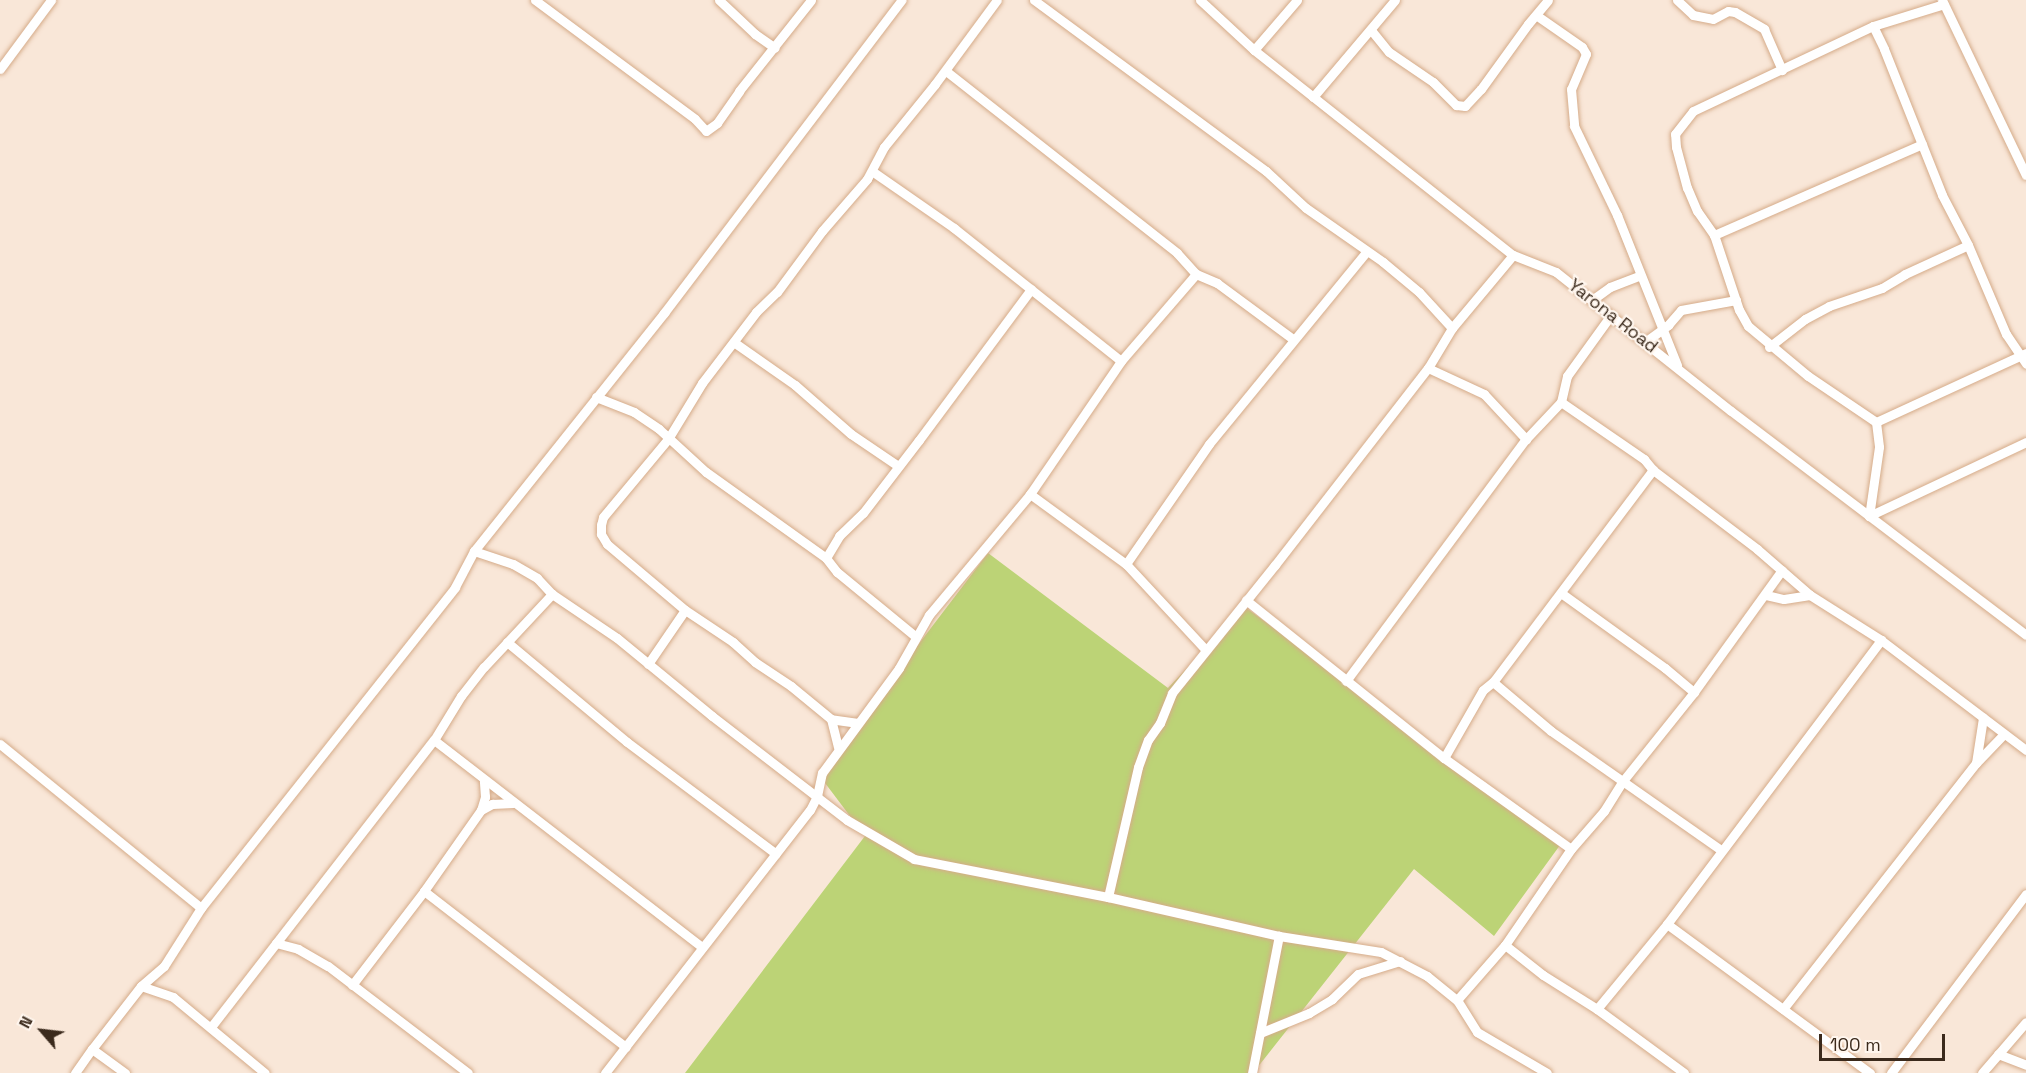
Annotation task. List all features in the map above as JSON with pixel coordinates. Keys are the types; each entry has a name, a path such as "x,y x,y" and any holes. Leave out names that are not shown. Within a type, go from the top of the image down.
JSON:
{"street":[{"path":"0,69 51,0"},
{"path":"535,0 696,119 706,130 717,123 812,0"},
{"path":"719,0 755,34 775,48"},
{"path":"75,1073 141,987 164,966 201,908 455,587 474,551 664,313 902,0"},
{"path":"858,723 831,719 791,686 755,662 733,642 685,610 607,544 602,534 603,517 668,439 702,384 735,343 756,312 777,292 822,231 872,171 878,156 946,71 997,0"},
{"path":"1034,0 1266,171 1306,208 1367,251 1419,292 1452,328"},
{"name":"Yarona Road","path":"1200,0 1254,50 1513,255 1556,272 1731,411 2026,635"},
{"path":"1254,50 1297,0"},
{"path":"1313,97 1395,0"},
{"path":"1371,30 1389,52 1433,82 1456,105 1465,106 1481,89 1548,0"},
{"path":"1677,0 1693,15 1713,19 1728,12 1735,12 1764,29 1782,70"},
{"path":"1869,516 1879,447 1876,422 1769,347 1748,326 1736,300 1714,235 1697,211 1687,188 1676,147 1675,134 1693,111 1872,26 1943,2 2026,174"},
{"path":"1536,15 1582,47 1586,54 1570,89 1574,126 1617,216 1639,276 1653,300 1660,328 1678,367"},
{"path":"1872,26 1884,49 1942,195 1968,245 2006,334 2026,364"},
{"path":"946,71 1177,253 1196,274 1217,283 1293,339"},
{"path":"1714,235 1922,144"},
{"path":"872,171 954,228 1121,361"},
{"path":"1769,347 1805,319 1829,306 1882,288 1905,274 1968,245"},
{"path":"1126,564 1209,444 1367,251"},
{"path":"1108,897 1138,767 1148,740 1160,723 1172,693 1428,368 1452,328 1513,255"},
{"path":"605,1073 776,854 817,796 822,773 838,747 899,668 929,615 1030,494 1121,361 1196,274"},
{"path":"1592,300 1610,287 1639,276"},
{"path":"826,558 839,536 863,513 1031,289"},
{"path":"1645,342 1660,328 1668,325 1682,310 1736,300"},
{"path":"1346,681 1526,439 1561,402 1567,376 1611,315"},
{"path":"735,343 795,385 850,434 898,466"},
{"path":"1876,422 2022,355"},
{"path":"1428,368 1484,394 1526,439"},
{"path":"596,397 633,412 659,429 706,472 826,558 837,572 916,637"},
{"path":"1561,402 1644,459 1653,470 1782,570 1810,595 1881,640 2026,750"},
{"path":"1869,516 2026,442"},
{"path":"1444,758 1483,690 1493,682 1653,470"},
{"path":"1030,494 1126,564 1206,650"},
{"path":"474,551 513,564 537,578 552,594 617,638 847,820 914,859 1108,897 1279,936 1381,952 1427,976 1457,1000 1477,1032 1547,1073"},
{"path":"1457,1000 1505,945 1571,849 1604,811 1622,782 1694,692 1782,570"},
{"path":"1561,593 1665,668 1694,692"},
{"path":"212,1027 434,741 461,696 552,594"},
{"path":"1766,595 1784,599 1810,595"},
{"path":"1246,600 1444,758 1571,849"},
{"path":"648,664 685,610"},
{"path":"1597,1009 1667,924 1881,640"},
{"path":"507,642 627,742 776,854"},
{"path":"1493,682 1551,731 1721,850"},
{"path":"1976,763 1983,718"},
{"path":"831,719 838,747"},
{"path":"1783,1009 1976,763 2004,734"},
{"path":"434,741 702,947"},
{"path":"0,744 201,908"},
{"path":"352,985 424,891 481,810 485,797 484,781"},
{"path":"481,810 492,804 513,803"},
{"path":"424,891 626,1047"},
{"path":"1891,1073 2026,894"},
{"path":"1667,924 1870,1073"},
{"path":"1252,1073 1279,936"},
{"path":"276,943 312,956 468,1073"},
{"path":"1505,945 1543,975 1597,1009 1684,1073"},
{"path":"1260,1033 1309,1013 1332,999 1358,974 1400,961"},
{"path":"141,987 173,997 265,1073"},
{"path":"1982,1073 2026,1022"},
{"path":"92,1049 125,1073"},
{"path":"1998,1054 2026,1065"}],"green space":[{"path":"988,553 1168,688 1245,607 1563,841 1494,936 1414,869 1253,1073 685,1073 865,836 819,775"}]}
